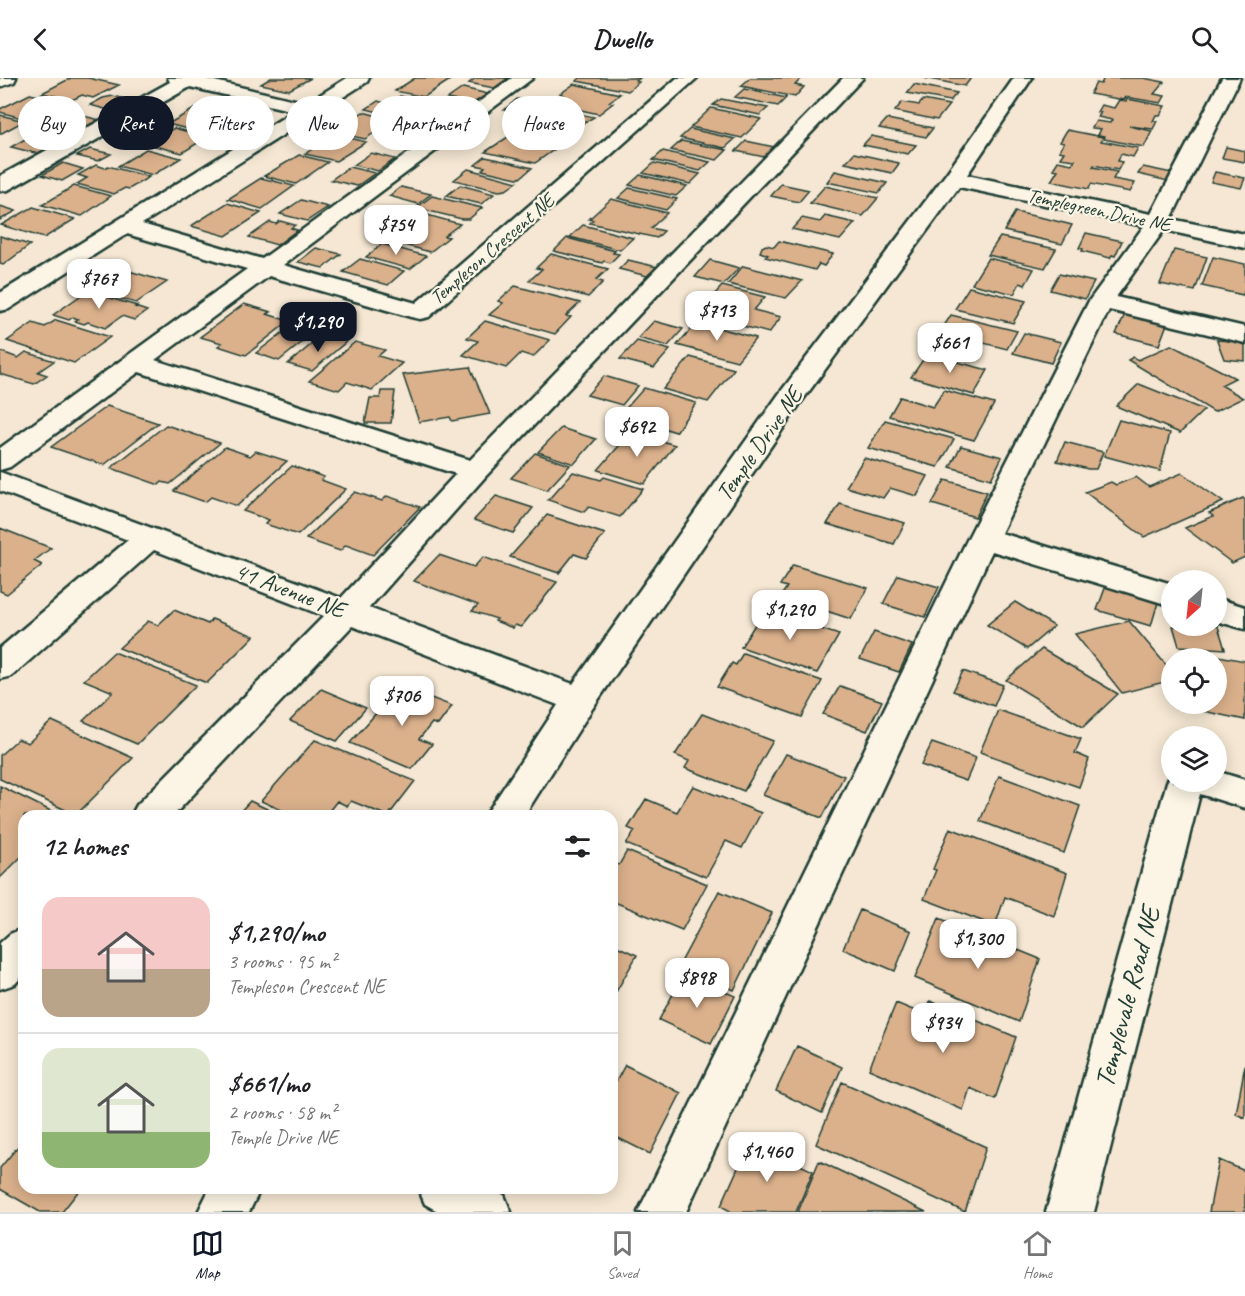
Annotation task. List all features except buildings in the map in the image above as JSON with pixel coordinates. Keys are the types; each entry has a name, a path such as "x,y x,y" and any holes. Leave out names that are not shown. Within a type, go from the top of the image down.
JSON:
{"street":[{"path":"0,81 7,78"},
{"path":"331,96 360,78"},
{"path":"0,461 524,78"},
{"name":"Templeson Crescent NE","path":"123,226 420,312 688,78"},
{"path":"156,810 347,612 475,471 854,78"},
{"name":"Temple Drive NE","path":"508,810 580,700 789,400 954,179 1023,78"},
{"path":"662,1212 983,538 1101,301 1158,223 1231,78"},
{"path":"0,185 185,79 286,103"},
{"path":"0,304 286,124"},
{"name":"Templegreen Drive NE","path":"954,179 1245,241"},
{"path":"1101,301 1245,335"},
{"path":"136,362 475,471"},
{"name":"41 Avenue NE","path":"0,481 580,700"},
{"path":"0,667 150,538"},
{"path":"983,538 1161,592"},
{"path":"1227,612 1245,618"},
{"path":"1227,789 1245,795"},
{"name":"Templevale Road NE","path":"1070,1212 1182,792"},
{"path":"0,971 18,952"},
{"path":"222,1212 234,1194"},
{"path":"452,1194 487,1212"}]}
